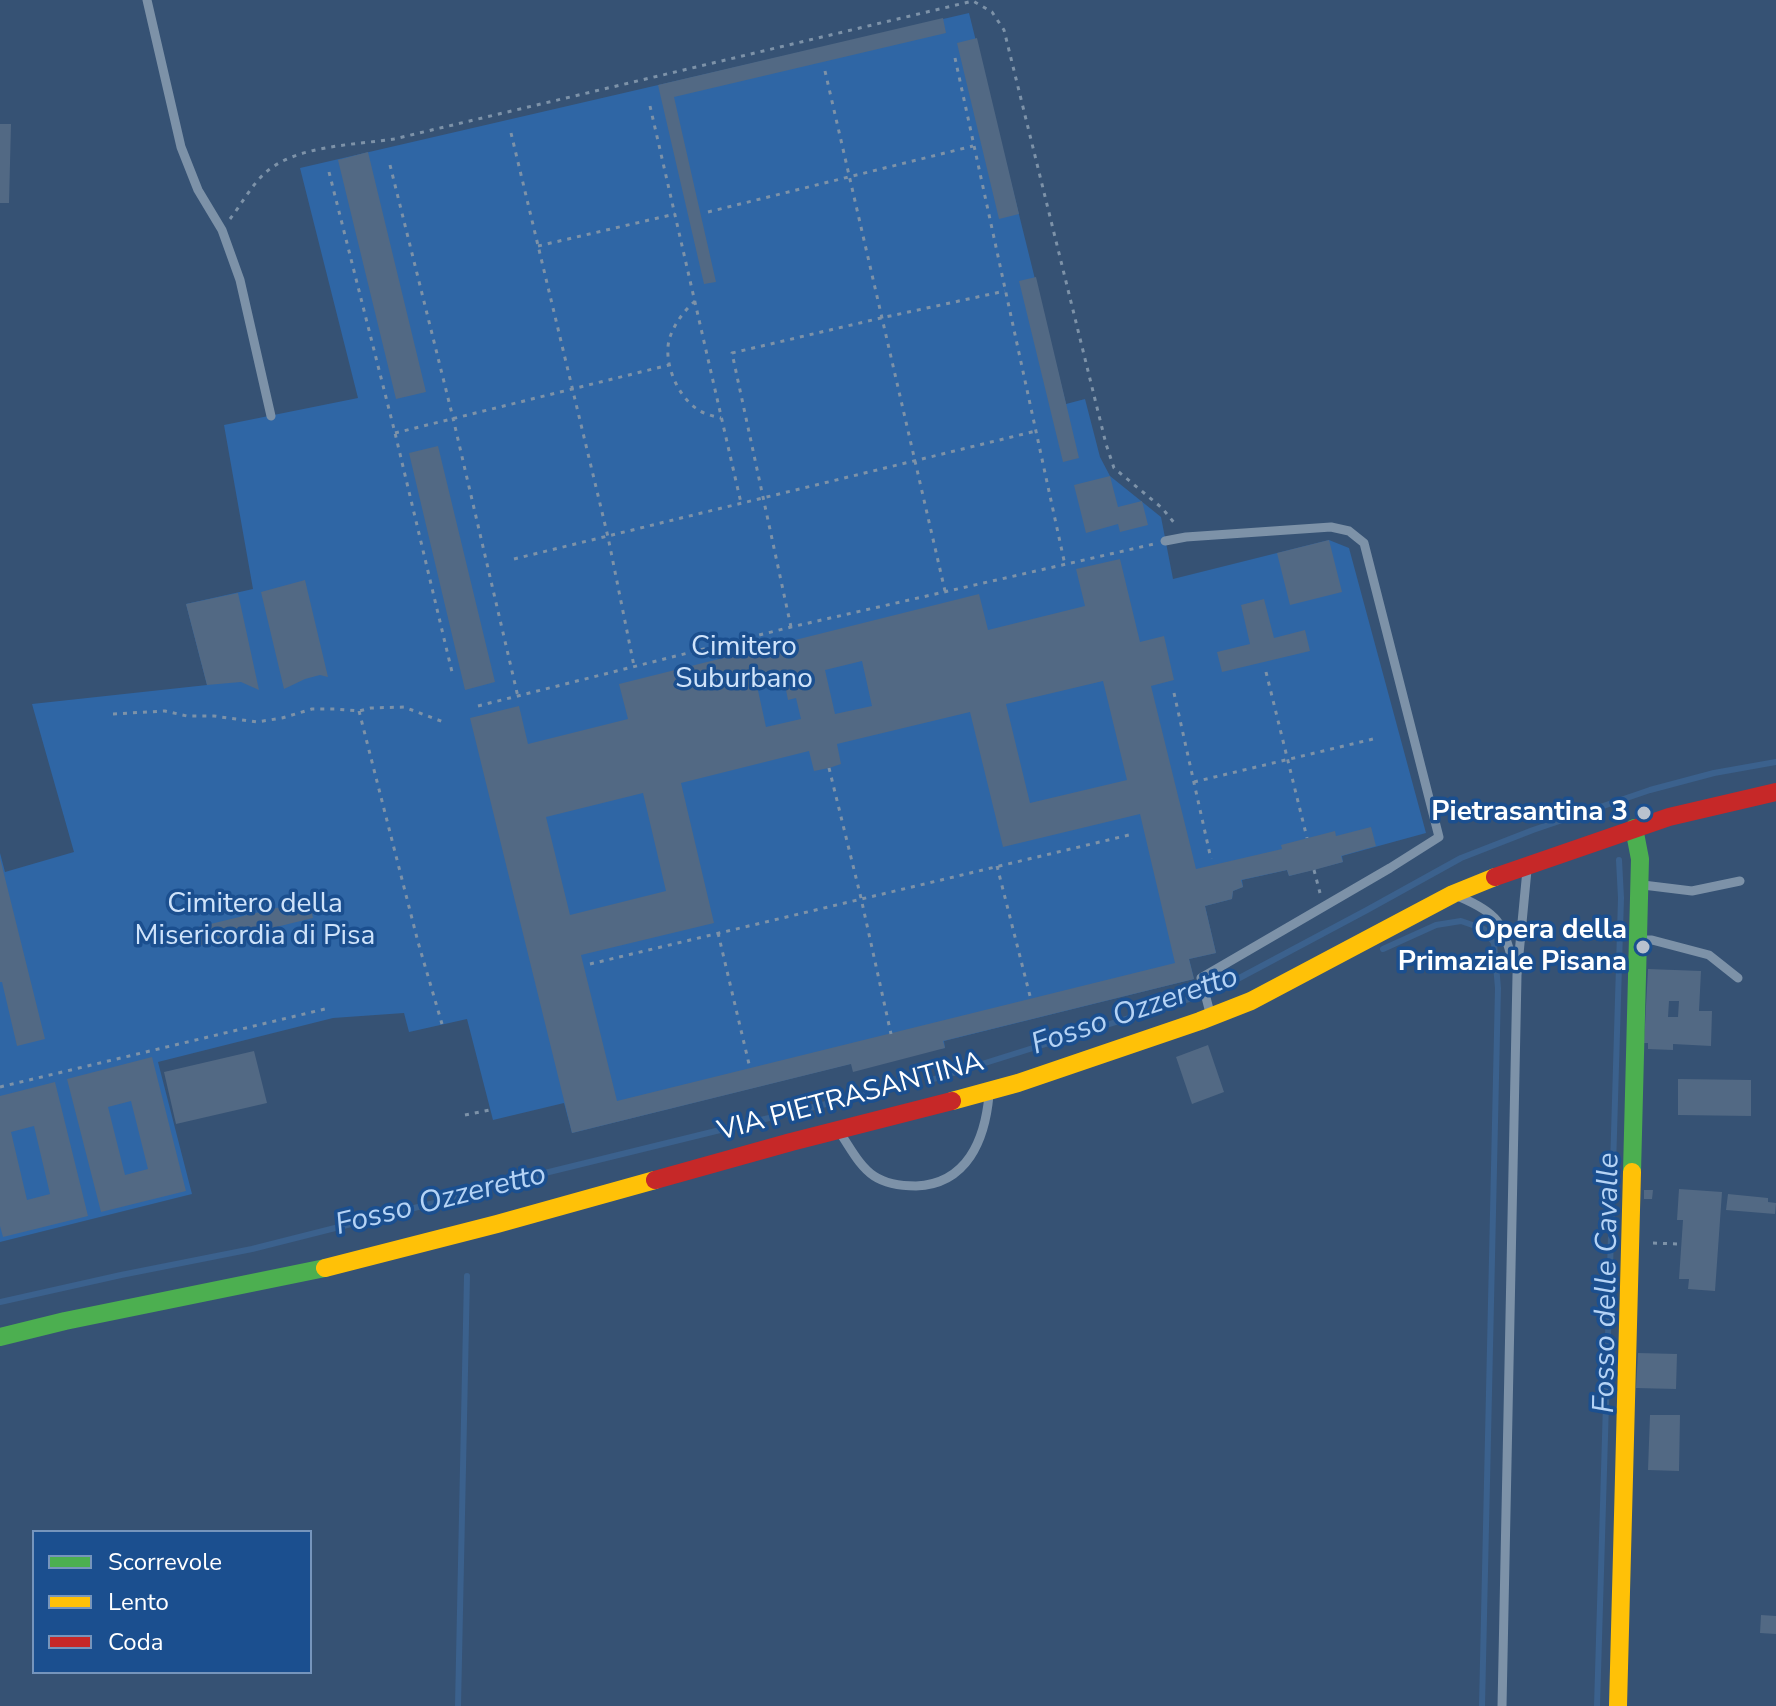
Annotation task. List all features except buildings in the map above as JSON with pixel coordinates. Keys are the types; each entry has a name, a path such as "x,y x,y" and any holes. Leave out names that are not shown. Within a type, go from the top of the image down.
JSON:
{"street":[{"name":"VIA PIETRASANTINA","path":"0,1337 398,1250 1059,1069 1301,976 1453,894 1528,865 1669,817 1776,792"},
{"path":"1618,1706 1640,859 1634,828"}],"lane":[{"path":"147,0 181,147 198,190 222,230 240,280 271,416"},
{"path":"1165,541 1331,527 1349,531 1364,543 1439,837 1201,978 1210,1011"},
{"path":"1502,1706 1517,975 1528,865"},
{"path":"1639,884 1692,891 1740,881"},
{"path":"1453,894 1482,906 1502,926 1517,975"},
{"path":"1638,940 1652,940 1709,955 1738,978"},
{"path":"838,1130 863,1166 874,1176 896,1185 927,1185 953,1175 970,1158 986,1121 990,1090"}],"path":[{"path":"222,230 263,174 284,159 322,149 394,139 973,1 992,12 1004,30 1114,468 1162,508 1186,537"},
{"path":"955,58 1065,565"},
{"path":"825,71 945,591"},
{"path":"650,106 741,503"},
{"path":"511,133 608,537 634,666"},
{"path":"708,212 973,146"},
{"path":"390,165 518,697"},
{"path":"329,172 452,672"},
{"path":"538,246 675,214"},
{"path":"791,627 732,353 1005,291"},
{"path":"695,301 683,312 668,341 669,365 677,388 688,403 700,412 722,418"},
{"path":"395,433 669,365"},
{"path":"514,559 1036,431"},
{"path":"478,706 791,627 1165,541"},
{"path":"1266,672 1307,838"},
{"path":"1174,693 1211,859"},
{"path":"113,714 165,711 257,722 312,709 359,711 404,707 446,723"},
{"path":"359,711 442,1024"},
{"path":"1194,782 1373,739"},
{"path":"829,768 891,1034"},
{"path":"590,964 1129,835"},
{"path":"997,866 1030,996"},
{"path":"1314,870 1323,906"},
{"path":"718,933 749,1064"},
{"path":"0,1087 329,1008"},
{"path":"465,1115 490,1110"},
{"path":"1629,1243 1678,1244"}],"green space":[{"name":"Cimitero Suburbano","path":"969,13 1066,404 1085,399 1100,457 1110,476 1161,517 1173,579 1329,540 1349,548 1426,833 1342,856 1343,862 1289,876 1287,870 1242,880 1243,887 1233,891 1232,899 1205,906 1216,953 1189,959 1194,979 944,1041 945,1048 850,1064 572,1133 564,1103 493,1120 467,1019 409,1032 404,1013 333,1018 158,1062 192,1194 0,1242 0,853 5,872 74,852 32,704 207,685 186,604 253,589 224,425 358,398 300,168"}],"waterway":[{"name":"Fosso Ozzeretto","path":"934,1079 1215,991 1461,858 1533,830 1650,790 1714,773 1776,762"},
{"name":"Fosso delle Cavalle","path":"1597,1706 1621,898 1619,860"},
{"path":"1383,949 1436,925 1461,921 1484,929 1494,943 1498,988 1482,1706"},
{"name":"Fosso Ozzeretto","path":"0,1302 252,1249 496,1185 879,1091"},
{"path":"458,1706 467,1276"}],"traffic: fast":[{"path":"1632,1172 1640,859 1634,828"},
{"path":"0,1337 325,1268"}],"traffic: slow":[{"path":"952,1101 1018,1083 1251,1001 1453,894 1495,877"},
{"path":"1618,1706 1632,1172"},
{"path":"325,1268 655,1180"}],"traffic: jam":[{"path":"1495,877 1669,817 1776,792"},
{"path":"655,1180 952,1101"}],"place":[{"name":"Pietrasantina 3","path":"1644,813"},
{"name":"Opera della Primaziale Pisana","path":"1643,947"}],"park label":[{"name":"Cimitero della Misericordia di Pisa","path":"255,921"}]}
